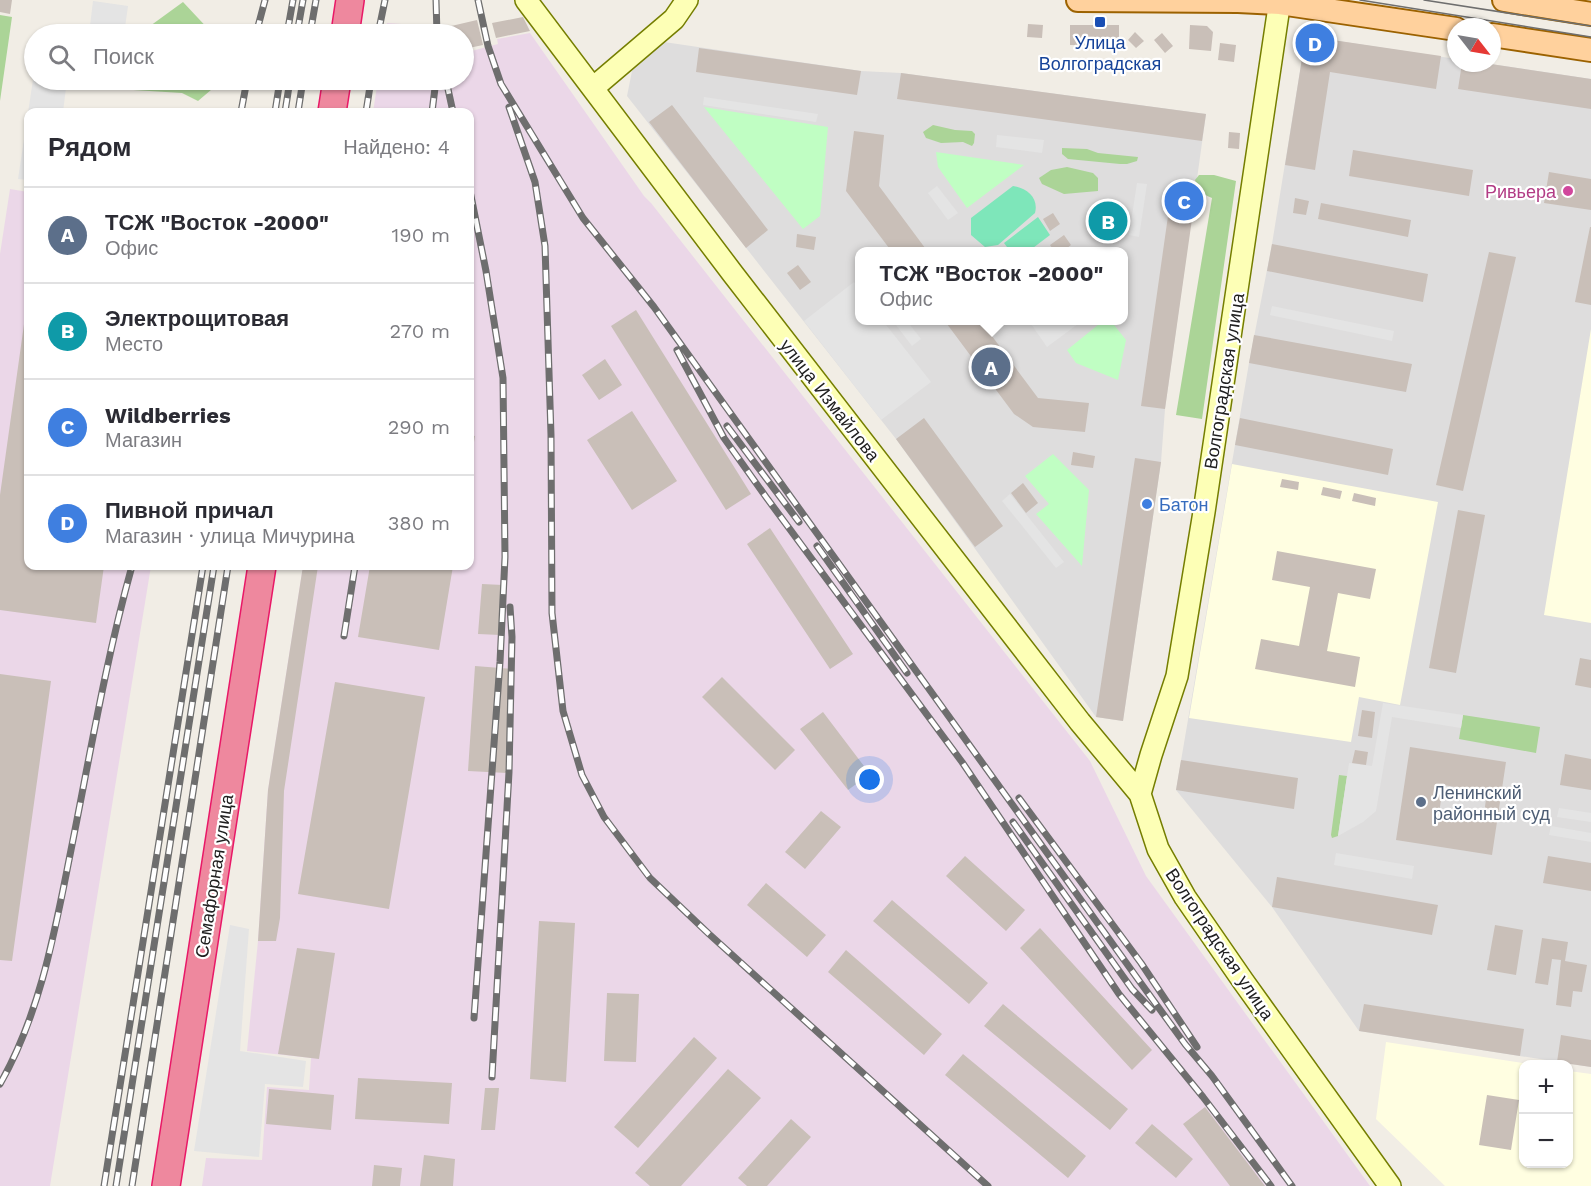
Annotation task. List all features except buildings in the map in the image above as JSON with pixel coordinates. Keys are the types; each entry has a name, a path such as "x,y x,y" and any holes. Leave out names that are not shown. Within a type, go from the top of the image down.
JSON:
{"highway":[{"path":"346,24 350,0"},
{"path":"333,108 335,90"},
{"name":"Семафорная улица","path":"166,1186 261,570"}],"main road":[{"name":"улица Измайлова","path":"526,0 733,274 1080,722 1140,794"},
{"path":"593,88 674,19 687,0"},
{"path":"1078,0 1280,1 1447,28"},
{"path":"1504,0 1591,14"},
{"name":"Волгоградская улица","path":"1280,1 1219,417 1177,676 1140,794 1158,849 1185,897 1390,1186"},
{"path":"1501,36 1591,50"}],"shaded area":[{"path":"93,1 128,6 125,24 90,24"},
{"path":"530,33 644,196 1090,761 1146,876 1370,1186 202,1186 206,1158 262,1160 267,1087 309,1090 311,1058 247,1051 258,941 268,790 302,570 474,570 474,108 374,108 376,90 474,90 474,50 498,44 497,39"},
{"path":"1319,38 1447,58 1447,72 1501,72 1501,66 1591,79 1591,1067 1573,1064 1573,1060 1546,1060 1359,1031 1272,907 1176,790 1249,363 1272,244 1304,46"},
{"path":"664,42 861,71 901,73 1206,114 1165,409 1161,462 1123,721 1096,717 896,439 627,96 632,71"},
{"path":"31,90 66,90 64,108 29,108"},
{"path":"704,97 818,114 816,122 703,105"},
{"path":"997,135 1044,140 1042,153 996,147"},
{"path":"24,139 24,180 18,179"},
{"path":"1137,183 1147,184 1139,237 1129,235"},
{"path":"937,186 958,213 948,220 928,193"},
{"path":"10,189 24,191 24,570 150,570 50,1186 0,1186 0,254"},
{"path":"854,282 855,325 886,325 931,382 881,420 804,321"},
{"path":"1272,306 1394,331 1392,341 1270,315"},
{"path":"896,325 910,325 921,339 912,346"},
{"path":"1032,325 1077,325 1047,347"},
{"path":"1591,329 1591,623 1544,615"},
{"path":"1232,464 1438,502 1400,705 1359,697 1351,742 1189,718"},
{"path":"1010,494 1064,562 1056,568 1002,501"},
{"path":"1383,703 1463,715 1461,728 1392,717 1376,811 1363,822 1338,836 1349,763 1372,766"},
{"path":"1559,808 1591,813 1591,822 1557,817"},
{"path":"1551,826 1591,833 1591,842 1549,835"},
{"path":"1336,853 1414,866 1412,879 1334,865"},
{"path":"230,925 249,929 240,1051 306,1061 303,1087 265,1084 259,1157 194,1151"},
{"path":"1386,1042 1519,1062 1519,1168 1573,1168 1573,1072 1591,1074 1591,1186 1445,1186 1376,1119"}],"green space":[{"path":"183,2 204,24 153,24"},
{"path":"0,15 12,17 0,101"},
{"path":"133,90 211,90 198,101 182,93"},
{"path":"704,107 828,127 820,216 803,229"},
{"path":"933,125 972,131 975,134 974,143 972,146 963,142 941,143 926,138 923,132"},
{"path":"1062,148 1087,149 1098,153 1138,157 1137,161 1127,164 1068,159 1062,154"},
{"path":"936,152 1024,165 967,208 938,167"},
{"path":"1067,167 1093,173 1098,178 1098,191 1064,194 1042,184 1039,178 1051,170"},
{"path":"1199,175 1214,175 1236,181 1202,419 1176,415 1212,198 1203,193 1198,186 1195,180"},
{"path":"1013,186 1031,195 1035,203 1035,213 998,245 985,247 971,235 971,218"},
{"path":"1038,217 1050,235 1034,247 1007,247 1004,243"},
{"path":"1098,325 1114,325 1126,340 1118,380 1076,363 1067,350"},
{"path":"1053,454 1089,490 1082,566 1036,514 1049,504 1025,476"},
{"path":"1463,715 1540,727 1536,753 1459,739"},
{"path":"1339,775 1347,776 1338,836 1332,838 1331,835"}],"tram line":[{"path":"1360,0 1591,37"},
{"path":"1424,0 1591,26"}],"railway":[{"path":"259,24 265,0"},
{"path":"289,24 293,0"},
{"path":"299,24 303,0"},
{"path":"312,24 316,0"},
{"path":"380,24 385,0"},
{"path":"436,0 437,24"},
{"path":"478,0 488,46 501,84 583,218 654,307 1185,1044 1212,1076 1292,1186"},
{"path":"242,108 245,90"},
{"path":"276,108 278,90"},
{"path":"286,108 288,90"},
{"path":"299,108 301,90"},
{"path":"367,108 369,90"},
{"path":"432,108 435,90"},
{"path":"448,90 452,108"},
{"path":"509,107 535,182 545,246 551,435 552,613 563,711 582,775 604,817 650,878 988,1186"},
{"path":"474,211 503,378 505,557 500,662 474,1018"},
{"path":"677,350 724,438 962,762 1119,994 1203,1097 1271,1186"},
{"path":"727,426 799,522"},
{"path":"817,546 907,673"},
{"path":"0,1084 26,1028 45,970 106,672 131,570"},
{"path":"104,1186 202,570"},
{"path":"116,1186 213,570"},
{"path":"132,1186 227,570"},
{"path":"344,636 354,570"},
{"path":"492,1077 509,772 512,637 510,607"},
{"path":"1019,798 1141,963 1197,1047"},
{"path":"1013,822 1132,989 1152,1010"}],"place":[{"name":"Улица Волгоградская","path":"1100,22"},
{"name":"Пивной причал","path":"1315,43"},
{"name":"Ривьера","path":"1568,191"},
{"name":"Wildberries","path":"1184,201"},
{"name":"Электрощитовая","path":"1108,221"},
{"name":"ТСЖ \"Восток -2000\"","path":"991,367"},
{"name":"Батон","path":"1147,504"},
{"name":"Ленинский районный суд","path":"1421,802"}]}
